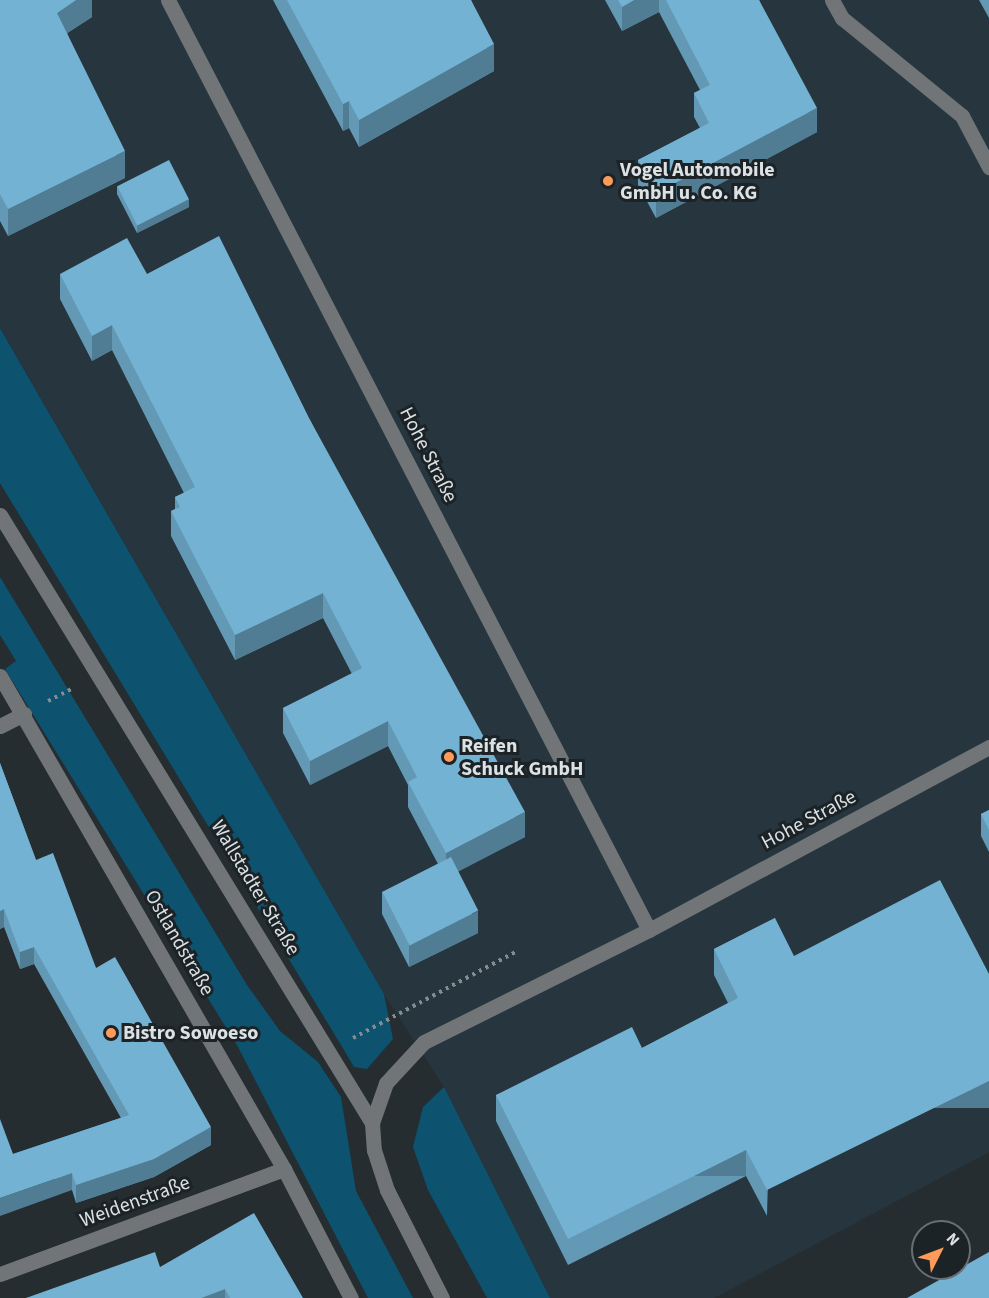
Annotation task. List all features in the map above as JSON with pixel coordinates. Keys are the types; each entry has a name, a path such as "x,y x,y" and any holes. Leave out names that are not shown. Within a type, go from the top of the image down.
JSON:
{"street":[{"name":"Hohe Straße","path":"168,0 650,930"},
{"path":"832,0 842,18 962,116 989,167"},
{"name":"Wallstadter Straße","path":"0,515 372,1123 374,1150 387,1190 442,1298"},
{"name":"Ostlandstraße","path":"0,676 24,714 284,1169 351,1298"},
{"path":"0,726 24,714"},
{"name":"Hohe Straße","path":"372,1123 386,1083 424,1042 650,930 989,747"},
{"name":"Weidenstraße","path":"0,1274 284,1169"}],"path":[{"path":"329,1051 517,951"}],"shaded area":[{"path":"0,0 989,0 989,1152 714,1298 550,1298 444,1087 384,994 0,327"},
{"path":"0,328 384,994 393,1039 367,1069 354,1067 0,483"},
{"path":"0,577 247,985 280,1031 318,1062 341,1097 356,1191 413,1298 368,1298 238,1047 5,669 16,661 0,635"},
{"path":"444,1087 550,1298 487,1298 428,1190 413,1147 423,1107"}],"building":[{"path":"0,0 76,0 57,13 125,151 8,209 0,194"},
{"path":"287,0 471,0 494,44 359,120 349,101 343,104"},
{"path":"618,0 634,0 622,7"},
{"path":"666,0 759,0 817,108 656,193 638,160 709,123 694,93 710,85"},
{"path":"169,160 189,199 137,226 117,186"},
{"path":"219,236 310,420 525,812 446,853 408,782 417,777 388,721 310,761 283,708 362,668 323,593 235,635 171,511 180,507 175,497 195,487 112,325 92,336 60,274 127,238 147,274"},
{"path":"0,763 36,860 53,853 96,968 115,957 211,1127 154,1159 76,1185 72,1173 0,1198 0,1119 13,1154 129,1115 34,947 20,952 4,909 0,911"},
{"path":"989,810 989,830 981,814"},
{"path":"451,857 478,910 410,945 382,892"},
{"path":"940,880 989,974 989,1081 767,1190 746,1150 568,1239 496,1095 632,1027 642,1048 738,998 714,949 775,918 794,956"},
{"path":"254,1213 303,1298 230,1298 225,1289 201,1298 26,1298 155,1252 160,1267"},
{"path":"989,1252 989,1298 907,1298 939,1280 971,1280 971,1262"}],"place":[{"name":"Vogel Automobile GmbH u. Co. KG","path":"608,181"},
{"name":"Reifen Schuck GmbH","path":"449,757"},
{"name":"Bistro Sowoeso","path":"111,1033"}]}
